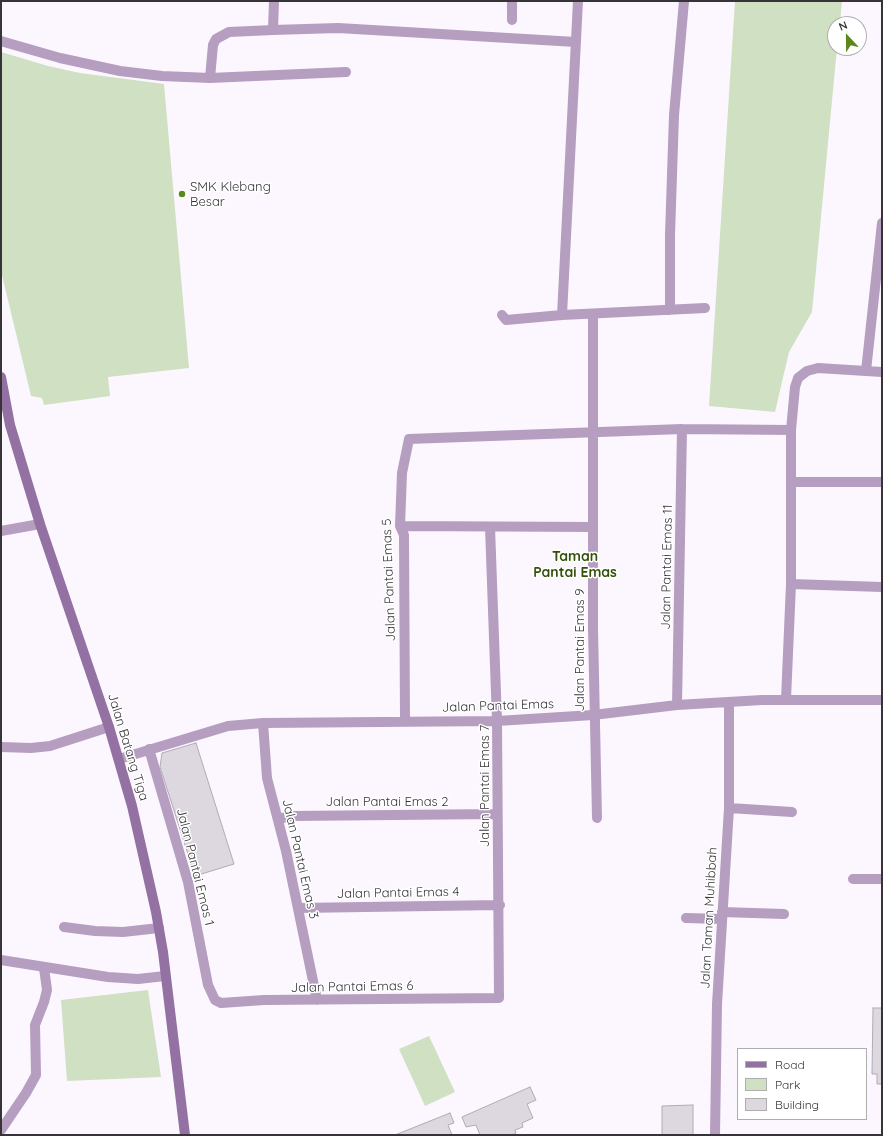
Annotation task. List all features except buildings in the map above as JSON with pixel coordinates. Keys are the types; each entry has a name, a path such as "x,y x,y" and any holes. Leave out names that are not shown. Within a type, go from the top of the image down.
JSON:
{"main road":[{"name":"Jalan Batang Tiga","path":"1,377 10,424 40,524 120,759 132,806 159,928 185,1135"}],"street":[{"path":"273,30 274,1"},
{"path":"512,1 512,20"},
{"path":"562,315 578,1"},
{"path":"670,310 670,235 674,115 684,1"},
{"path":"210,78 213,45 216,38 229,32 338,28 576,42"},
{"path":"1,41 60,58 106,69 162,76 210,78 346,72"},
{"path":"866,371 882,223"},
{"path":"502,314 506,320 562,315 705,308"},
{"name":"Jalan Pantai Emas 9","path":"593,314 592,433 596,818"},
{"path":"786,699 791,584 791,430 798,378 807,371 827,368 882,372"},
{"path":"592,433 682,429 791,430"},
{"name":"Jalan Pantai Emas 11","path":"677,705 682,429"},
{"name":"Jalan Pantai Emas 5","path":"405,721 404,535 400,526 402,472 408,439 592,433"},
{"path":"792,482 882,482"},
{"path":"1,531 40,524"},
{"path":"400,526 593,527"},
{"name":"Jalan Pantai Emas 7","path":"490,527 497,721 497,814 500,905 499,998"},
{"path":"791,584 882,587"},
{"name":"Jalan Pantai Emas","path":"120,759 228,726 263,723 497,721 594,715 677,705 729,702 786,699 882,700"},
{"name":"Jalan Taman Muhibbah","path":"714,1135 717,1004 729,808 729,702"},
{"name":"Jalan Pantai Emas 3","path":"263,723 267,778 278,819 317,1000"},
{"path":"1,747 30,748 50,746 71,741 109,727"},
{"name":"Jalan Pantai Emas 1","path":"150,749 188,882 211,991"},
{"path":"729,808 792,812"},
{"name":"Jalan Pantai Emas 2","path":"278,819 300,815 497,814"},
{"path":"853,879 882,879"},
{"name":"Jalan Pantai Emas 4","path":"298,908 500,905"},
{"path":"686,918 722,915 784,914"},
{"path":"64,927 95,931 123,932 159,928"},
{"path":"1,960 108,977 138,979 166,976"},
{"path":"1,1130 26,1093 36,1075 35,1025 44,1002 46,990 44,968"},
{"name":"Jalan Pantai Emas 6","path":"211,991 215,1000 221,1003 264,1000 499,998"}],"green space":[{"path":"735,1 842,1 841,16 827,16 827,56 836,56 812,312 789,352 775,412 709,406"},
{"path":"1,52 48,66 80,73 164,84 189,368 108,377 110,396 44,405 42,398 31,396 1,271"},
{"path":"148,990 161,1077 67,1081 61,1000"},
{"path":"429,1036 455,1092 425,1106 399,1049"}],"place":[{"name":"SMK Klebang Besar","path":"182,194"}],"district":[{"name":"Taman Pantai Emas","path":"575,566"}]}
